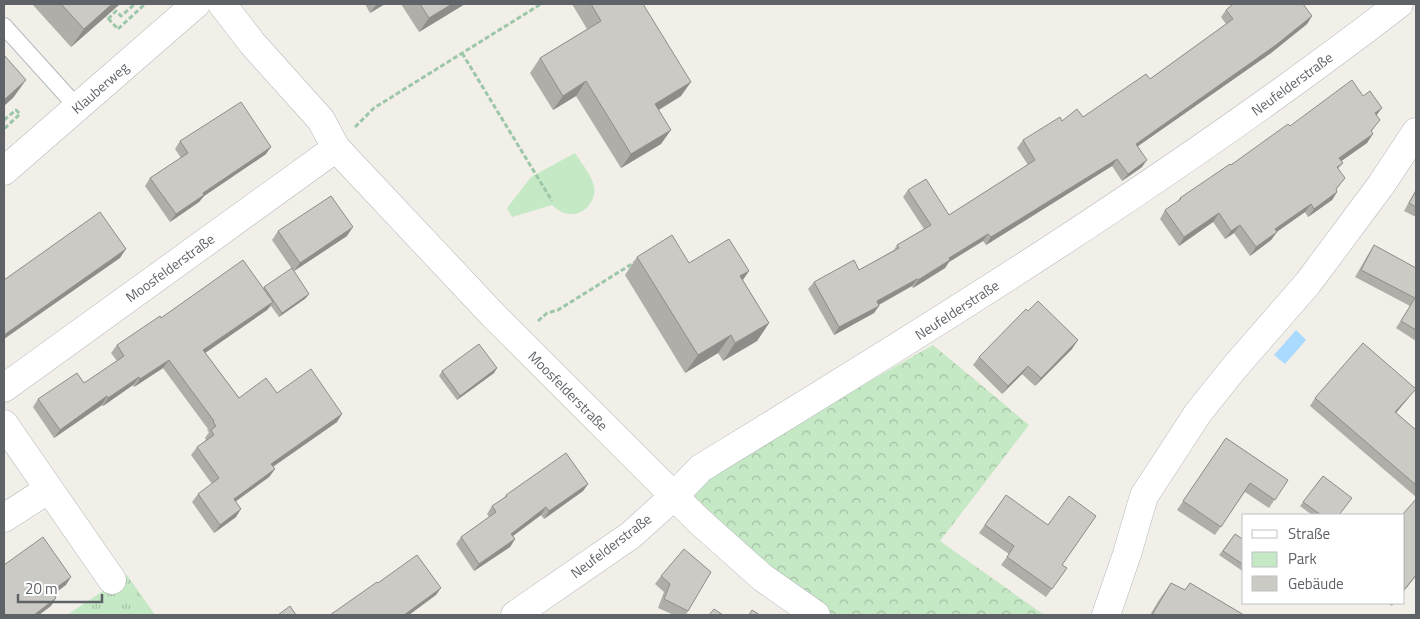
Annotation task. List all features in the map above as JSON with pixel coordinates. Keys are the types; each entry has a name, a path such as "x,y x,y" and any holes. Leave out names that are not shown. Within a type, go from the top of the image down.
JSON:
{"street":[{"name":"Klauberweg","path":"4,171 196,4"},
{"name":"Moosfelderstraße","path":"222,4 252,43 321,120 336,148 518,341 674,496 763,578 816,615"},
{"name":"Neufelderstraße","path":"515,615 631,535 674,496 701,468 905,344 1078,232 1295,82 1398,4"},
{"path":"1106,615 1144,496 1198,413 1234,368 1308,283 1381,185 1416,132"},
{"name":"Moosfelderstraße","path":"4,388 336,148"},
{"path":"4,424 112,580"},
{"path":"4,518 49,489"}],"lane":[{"path":"4,26 78,108"}],"path":[{"path":"108,18 116,11 121,16 135,4"},
{"path":"118,29 145,4"},
{"path":"336,148 374,108 541,4"},
{"path":"100,9 122,33"},
{"path":"462,53 552,201"},
{"path":"4,120 16,110 20,114 4,129"},
{"path":"518,341 547,313 558,310 641,258"}],"green space":[{"path":"575,153 589,174 594,187 594,196 586,209 577,213 567,214 552,205 512,217 507,208 531,177"},
{"path":"933,345 1029,425 940,541 1044,615 832,615 794,594 704,518 691,493 697,484 805,418"},
{"path":"127,575 155,615 67,615"}],"water":[{"path":"1296,330 1306,340 1285,364 1274,355"}],"building":[{"path":"61,4 112,4 84,29"},
{"path":"420,4 452,4 429,18"},
{"path":"591,4 643,4 691,82 655,104 671,130 631,154 586,81 563,96 540,58 601,21"},
{"path":"1233,4 1303,4 1312,16 1276,45 1136,144 1147,160 1128,174 1117,159 991,237 988,234 918,280 877,301 879,306 839,327 814,282 854,260 859,270 899,248 897,245 931,225 908,190 926,179 949,215 1035,160 1023,140 1060,117 1062,121 1077,109 1083,117 1146,74 1150,79 1233,19 1226,10"},
{"path":"4,55 26,80 4,100"},
{"path":"1352,80 1363,96 1370,91 1382,108 1375,113 1380,120 1371,131 1373,134 1339,158 1343,163 1337,167 1345,178 1336,189 1337,192 1314,209 1311,204 1275,229 1277,232 1256,247 1240,225 1231,231 1219,213 1184,237 1165,210 1288,124 1290,126"},
{"path":"241,102 271,147 203,193 204,195 176,214 150,178 188,153 180,141"},
{"path":"1416,191 1416,207 1409,203"},
{"path":"331,196 353,227 300,263 278,231"},
{"path":"100,212 126,249 4,335 4,280"},
{"path":"672,235 689,263 729,239 749,271 740,276 769,323 735,343 731,335 698,355 637,257"},
{"path":"1374,245 1416,268 1416,330 1401,321 1415,298 1361,270"},
{"path":"243,260 273,302 203,350 239,398 266,378 277,393 311,369 342,414 271,464 275,469 234,499 241,509 220,525 198,494 219,478 197,447 214,435 211,430 216,426 169,360 108,398 107,396 60,430 38,399 77,373 84,383 124,356 117,345 160,316 161,318"},
{"path":"292,268 309,294 282,313 264,287"},
{"path":"1038,301 1078,340 1041,378 1028,366 1008,386 979,357 1026,309 1028,311"},
{"path":"1363,343 1416,389 1395,412 1416,430 1416,485 1315,398"},
{"path":"479,344 497,368 460,396 442,371"},
{"path":"1226,438 1288,480 1275,500 1250,483 1221,527 1183,501"},
{"path":"566,453 588,484 549,511 546,507 511,534 515,539 479,564 461,537 496,512 492,506"},
{"path":"1323,476 1352,498 1340,514 1320,514 1303,502"},
{"path":"1006,495 1048,525 1069,496 1096,516 1062,565 1067,568 1052,589 1007,557 1014,546 985,525"},
{"path":"1416,499 1416,575 1405,589 1405,514 1403,514"},
{"path":"1235,534 1242,539 1242,564 1223,551"},
{"path":"43,537 71,577 52,591 56,598 34,615 4,615 4,565"},
{"path":"684,549 711,572 688,611 664,599 670,584 661,576"},
{"path":"417,555 441,588 404,615 330,615 378,583"},
{"path":"1171,583 1185,590 1190,583 1244,615 1152,615"},
{"path":"290,606 296,615 278,615"},
{"path":"714,609 723,615 709,615"},
{"path":"752,610 760,615 749,615"}]}
